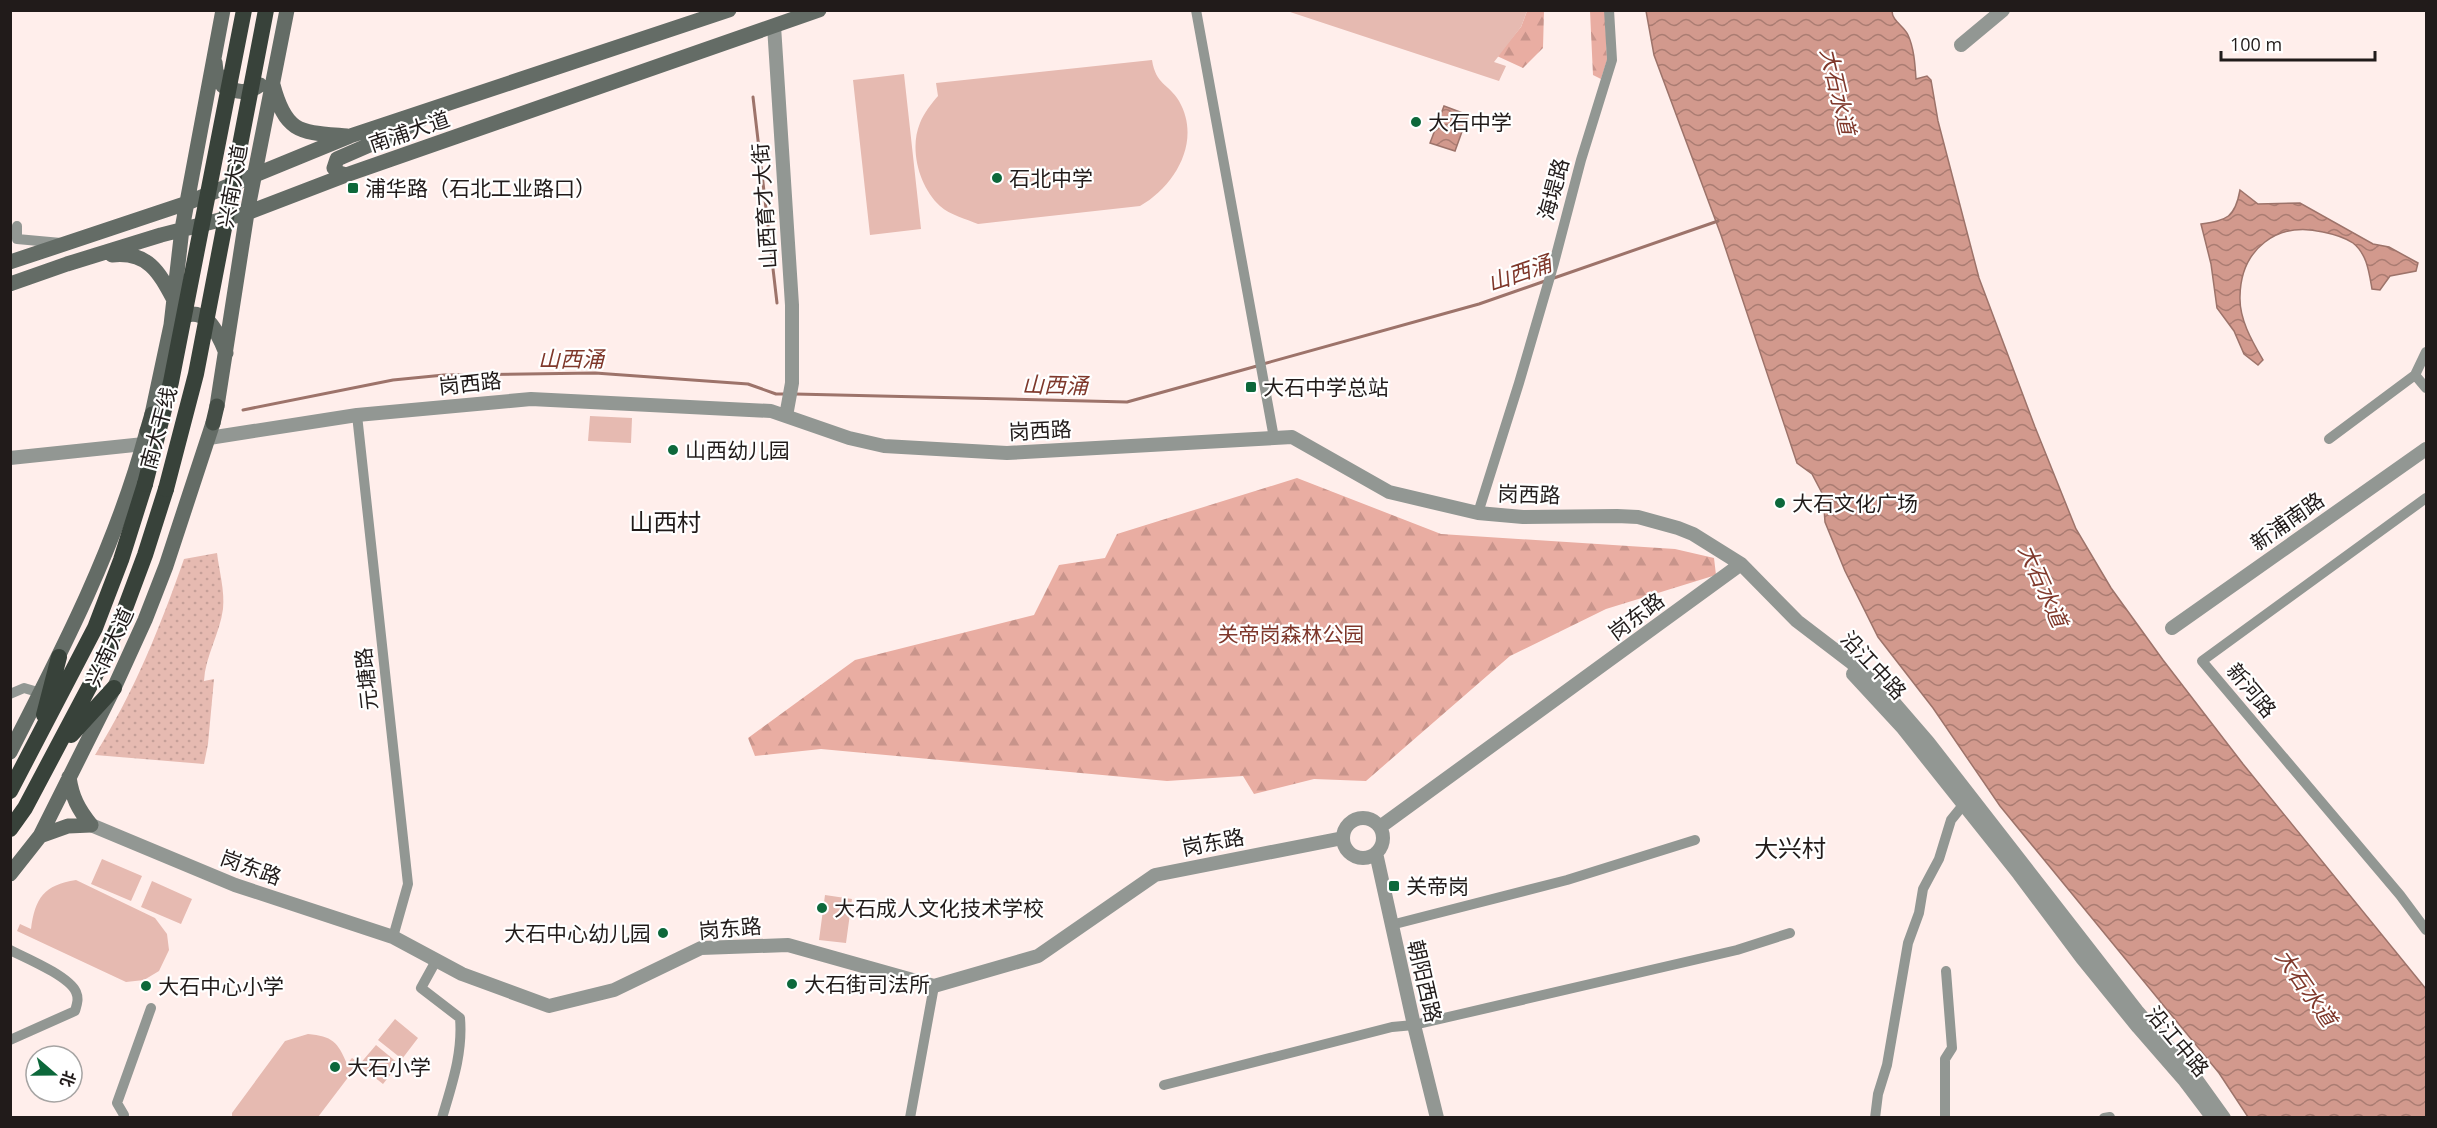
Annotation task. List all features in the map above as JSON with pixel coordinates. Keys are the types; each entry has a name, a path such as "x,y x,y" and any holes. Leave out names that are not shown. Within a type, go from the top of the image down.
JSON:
{"highway":[{"name":"南大干线","path":"10,791 95,628 121,560 145,484 171,382 244,10"},
{"name":"南大干线","path":"10,829 25,808 95,676 120,622 166,489 196,374 266,10"},
{"path":"36,744 59,657"},
{"path":"54,753 114,688"}],"main road":[{"name":"兴南大道","path":"10,752 75,626 122,509 146,437 171,325 182,229 223,10"},
{"name":"兴南大道","path":"10,874 40,836 146,620 211,430 217,406 248,213 287,10"},
{"name":"南浦大道","path":"10,262 62,243 187,204 350,136 729,10"},
{"name":"南浦大道","path":"10,284 182,229 248,213 346,175 819,10"},
{"path":"214,56 216,71 223,86 238,93 252,91 263,83 275,64"},
{"path":"272,81 278,103 285,117 295,128 313,133 350,136"},
{"path":"346,175 334,168 337,159 399,132 454,102"},
{"path":"62,243 54,253 55,259 67,264 127,254 153,266 174,300"},
{"path":"171,325 189,315 200,316 211,322 226,353"},
{"path":"69,777 72,795 78,809 91,825"},
{"path":"40,836 68,826 91,825"}],"street":[{"path":"1196,10 1274,438"},
{"name":"海堤路","path":"1478,513 1554,263 1581,160 1612,60 1609,10"},
{"path":"1961,45 2003,10"},
{"name":"山西育才大街","path":"774,26 792,305 792,383 788,409"},
{"path":"17,226 17,239 62,243"},
{"path":"2329,439 2415,375 2427,352"},
{"path":"2415,375 2427,388"},
{"name":"岗西路","path":"211,430 531,399 771,411 788,409 849,438 884,446 1007,453 1292,437 1389,492 1478,513 1523,517 1638,517 1659,521 1693,534 1742,564 1797,621 1822,642"},
{"name":"元塘路","path":"357,415 408,884 393,937"},
{"path":"10,458 146,437"},
{"name":"新浦南路","path":"2172,628 2427,449"},
{"name":"新河路","path":"2427,498 2202,661 2427,930"},
{"name":"岗东路","path":"1380,827 1742,564"},
{"name":"沿江中路","path":"1822,642 1902,727 1966,800 2224,1118"},
{"path":"10,694 24,688 41,693"},
{"path":"1875,1118 1878,1094 1887,1065 1908,943 1923,889 1939,859 1951,820 1966,800"},
{"name":"沿江中路","path":"1966,800 2138,1028 2185,1082 2212,1118"},
{"path":"1360,818 1373,820 1380,827 1383,842 1376,853 1368,858 1353,855 1348,851 1343,838 1348,825 1360,818"},
{"name":"岗东路","path":"91,825 235,885 393,937 462,974 549,1006 614,990 701,948 788,945 934,987 1038,956 1155,875 1343,838"},
{"path":"1391,925 1567,880 1695,840"},
{"name":"朝阳西路","path":"1376,853 1437,1118"},
{"path":"1164,1085 1392,1027 1414,1025 1737,950 1790,933"},
{"path":"10,950 66,981 76,990 78,1000 75,1011 10,1040"},
{"path":"437,959 421,988 460,1018 462,1037 459,1061 442,1118"},
{"path":"1945,1118 1945,1059 1952,1048 1946,970"},
{"path":"910,1118 934,987"},
{"path":"123,1118 124,1114 117,1103 151,1008"},
{"path":"2104,1118 2110,1117"}],"shaded area":[{"path":"1287,11 1527,11 1521,27 1494,62 1506,66 1499,81"},
{"path":"1152,60 1159,79 1179,101 1188,131 1186,147 1174,175 1164,187 1140,206 978,224 944,209 926,189 916,156 917,133 922,119 938,96 936,83"},
{"path":"904,74 921,229 870,235 853,80"},
{"path":"590,416 632,418 631,443 588,441"},
{"path":"217,553 223,588 223,609 205,672 204,681 214,679 204,764 95,755 145,659 184,559"},
{"path":"102,859 142,876 131,901 91,884"},
{"path":"76,880 155,918 167,934 169,950 159,971 144,980 126,982 17,931 20,924 31,929 35,909 43,895 56,885"},
{"path":"152,881 192,899 181,924 141,907"},
{"path":"825,895 852,899 846,943 819,940"},
{"path":"395,1019 418,1038 402,1059 378,1040"},
{"path":"308,1034 323,1036 337,1045 347,1064 352,1058 359,1063 318,1117 232,1117 232,1113 285,1041"},
{"path":"376,1045 399,1064 383,1084 359,1065"}],"green space":[{"path":"1527,11 1544,11 1543,48 1523,68 1497,56 1521,27"},
{"path":"1590,11 1605,11 1607,60 1601,79 1593,75"},
{"name":"关帝岗森林公园","path":"1297,478 1441,534 1675,549 1714,558 1716,575 1606,609 1510,656 1366,781 1314,779 1254,794 1243,776 1167,781 821,749 755,756 748,738 855,660 1034,615 1059,565 1105,558 1117,534"}],"water":[{"name":"大石水道","path":"1646,11 1892,11 1894,18 1910,40 1916,79 1927,76 1931,80 1938,121 1979,278 2076,529 2111,588 2163,660 2243,764 2426,989 2426,1117 2248,1117 2219,1073 2000,806 1933,708 1878,637 1845,571 1825,522 1823,495 1812,474 1797,463 1721,235 1654,55"},
{"path":"1444,106 1468,115 1455,151 1430,143"},
{"path":"2240,190 2258,204 2300,203 2373,244 2389,247 2418,263 2416,271 2390,276 2380,290 2372,289 2361,252 2358,247 2346,239 2306,230 2277,235 2265,242 2247,265 2240,296 2244,321 2263,360 2258,365 2244,354 2234,331 2217,308 2211,264 2201,224 2228,216 2235,207"}],"waterway":[{"path":"753,97 777,303"},
{"name":"山西涌","path":"1554,278 1718,221"},
{"name":"山西涌","path":"1263,364 1479,304 1545,281"},
{"name":"山西涌","path":"795,394 1127,402 1257,366"},
{"name":"山西涌","path":"243,410 393,380 444,375 595,373 748,384 776,394 785,394"}],"place":[{"name":"大石中学","path":"1416,122"},
{"name":"石北中学","path":"997,178"},
{"name":"浦华路（石北工业路口）","path":"353,188"},
{"name":"大石中学总站","path":"1251,387"},
{"name":"山西幼儿园","path":"673,450"},
{"name":"大石文化广场","path":"1780,503"},
{"name":"关帝岗","path":"1394,886"},
{"name":"大石成人文化技术学校","path":"822,908"},
{"name":"大石中心幼儿园","path":"663,933"},
{"name":"大石街司法所","path":"792,984"},
{"name":"大石中心小学","path":"146,986"},
{"name":"大石小学","path":"335,1067"}],"district":[{"name":"山西村","path":"665,521"},
{"name":"大兴村","path":"1790,847"}]}
